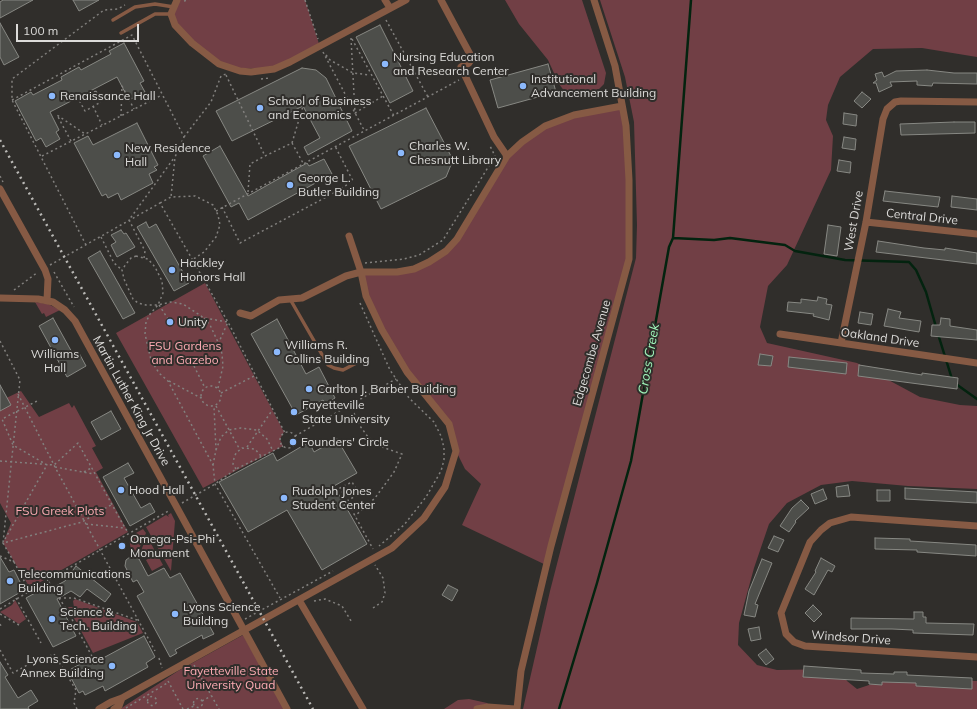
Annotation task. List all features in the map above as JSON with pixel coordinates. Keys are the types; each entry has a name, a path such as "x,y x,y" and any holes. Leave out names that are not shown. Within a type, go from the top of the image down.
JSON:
{"street":[{"path":"385,0 390,8"},
{"path":"174,7 175,25 209,58 240,71 263,71 274,69 306,55 322,50 390,8 406,0"},
{"path":"441,0 472,58 469,63 461,67 494,137 507,156"},
{"name":"Edgecombe Avenue","path":"516,709 521,671 551,546 629,259 629,180 626,126 615,66 594,0"},
{"name":"West Drive","path":"841,343 866,222 882,119 887,109 891,105 901,101 977,102"},
{"path":"240,313 252,316 279,300 302,298 346,276 361,272 397,272 414,269 439,256 464,229 507,156 532,135 555,122 574,115 622,106"},
{"path":"0,189 48,279 47,300 0,298"},
{"name":"Central Drive","path":"866,222 977,234"},
{"path":"99,709 122,698 392,548 424,518 445,487 456,451 449,424 407,372 379,325 366,296 361,272 349,236"},
{"name":"Martin Luther King Jr Drive","path":"47,300 65,310 75,321 243,631 287,709"},
{"name":"Oakland Drive","path":"780,334 977,363"},
{"name":"Windsor Drive","path":"977,526 852,517 830,523 810,542 781,613 786,634 794,642 805,646 977,657"},
{"path":"302,598 363,709"},
{"path":"114,709 118,706 122,698"},
{"path":"477,709 488,707 516,709"}],"lane":[{"path":"113,20 135,7 155,4 174,7"},
{"path":"121,33 154,14 174,7"},
{"path":"290,298 328,364 334,368 343,370 364,359"}],"path":[{"path":"305,0 322,50 364,130"},
{"path":"86,245 42,156 12,100 12,79 104,10 118,9 128,4"},
{"path":"386,19 428,97"},
{"path":"12,100 132,35 184,137"},
{"path":"355,113 351,38 370,75 394,116"},
{"path":"322,50 330,60 353,73 370,75"},
{"path":"129,220 175,157 184,137 211,102 221,76 226,74 265,156"},
{"path":"216,211 461,79 462,84"},
{"path":"121,116 122,86 134,109"},
{"path":"96,91 101,102 94,106 85,111 79,100 96,91"},
{"path":"42,156 162,95"},
{"path":"355,113 383,96"},
{"path":"94,106 102,125"},
{"path":"303,106 292,143 303,163"},
{"path":"70,141 57,115 85,134"},
{"path":"248,193 250,164 292,143"},
{"path":"358,263 404,259 419,254 443,240 495,156 490,145"},
{"path":"222,207 240,243 332,194 353,181 335,146"},
{"path":"171,197 175,157"},
{"path":"12,292 28,279 44,269 171,197 196,196 213,205 218,215 220,225 216,237 204,252 192,260"},
{"path":"160,203 228,322 285,433"},
{"path":"129,220 145,250 144,258"},
{"path":"101,237 114,263 122,270 124,279 133,299 146,305 158,305 170,302 183,304 204,318 210,325 219,342 223,366 218,388 221,393 221,400 215,406 216,450"},
{"path":"122,270 131,258 136,256 148,259 155,267 162,282 163,293 158,305 150,314 146,322 145,334 151,360 159,373 168,381 201,398"},
{"path":"359,299 362,310 396,379 409,398 434,422 441,436 444,448 444,460 434,484 415,512 393,535 366,553 383,578 385,593 382,602 373,608"},
{"path":"158,305 170,322"},
{"path":"204,318 228,322"},
{"path":"219,342 228,322"},
{"path":"0,341 20,380 3,543 29,590"},
{"path":"194,366 206,388"},
{"path":"221,393 256,375"},
{"path":"295,436 396,379"},
{"path":"168,381 213,465"},
{"path":"218,388 210,386 206,388 202,392 201,398 204,404 215,406 240,450"},
{"path":"18,394 84,521 155,651"},
{"path":"39,400 2,419 13,444 47,466"},
{"path":"347,406 353,411 360,426 368,437 379,446 402,454 394,472 375,498 355,516"},
{"path":"236,469 233,464 234,458 240,450 247,447 257,430 273,409"},
{"path":"273,451 268,439 257,430 241,428 229,430 221,437 216,450 213,465 215,484 280,599"},
{"path":"0,609 11,604 11,601 128,532 215,484 236,469 282,446 289,448 294,446 297,442 295,436 290,432 285,433"},
{"path":"282,446 280,440 285,433"},
{"path":"55,466 78,443 94,474 128,532"},
{"path":"247,447 258,451 261,456"},
{"path":"0,461 55,466 94,474"},
{"path":"3,543 47,466"},
{"path":"84,472 91,468"},
{"path":"347,501 359,494 352,482 340,488 355,516 373,549"},
{"path":"0,543 84,521 112,504"},
{"path":"86,524 125,528"},
{"path":"0,556 14,562"},
{"path":"239,623 338,568"},
{"path":"48,580 52,588"},
{"path":"300,589 302,598 316,601 325,599 342,606 351,621"},
{"path":"16,598 41,643"},
{"path":"95,662 59,598 74,598 138,621"},
{"path":"0,614 19,625"},
{"path":"0,650 13,673 30,664"},
{"path":"45,658 54,654 76,690 74,703 77,709"},
{"path":"191,660 219,709"},
{"path":"156,672 162,668"},
{"path":"125,709 169,682 183,709"},
{"path":"148,694 156,700 153,705 148,703 150,697"},
{"path":"187,709 194,706 200,707 202,701 211,696"},
{"path":"194,706 196,699 202,701"}],"green space":[{"path":"176,0 305,0 320,47 274,69 230,68 192,43 171,14"},
{"path":"505,0 582,0 606,73 604,84 598,90 573,95 565,92 559,84 548,60 519,24"},
{"path":"600,0 977,0 977,57 922,48 873,49 840,77 828,105 826,120 833,136 831,170 787,265 768,286 760,327 767,343 857,363 920,397 960,405 977,406 977,489 908,486 852,481 821,485 787,503 769,524 754,568 739,623 738,645 757,665 777,670 839,669 847,681 857,689 878,682 911,679 977,681 977,709 523,709 550,591 636,258 637,225 634,122 625,77"},
{"path":"622,106 627,148 629,259 546,565 462,525 481,484 465,469 456,451 449,424 405,369 366,296 361,272 397,272 426,264 446,251 511,153 537,131 570,116"},
{"name":"FSU Gardens and Gazebo","path":"205,283 284,432 280,439 283,446 203,488 116,333"},
{"path":"35,302 48,304 60,310 46,317 44,313 42,314"},
{"name":"FSU Greek Plots","path":"21,391 39,417 69,403 72,408 74,405 96,446 92,448 103,468 96,472 128,532 30,588 3,543 11,523 0,503 0,401"},
{"path":"171,513 175,521 171,571 146,527 166,515 169,517 168,515"},
{"path":"143,529 146,533 138,551 131,551 129,537"},
{"path":"147,536 155,551 145,558 140,553"},
{"path":"157,554 163,565 152,571 146,560"},
{"path":"75,599 137,622 143,633 93,653 68,607 74,607 73,601"},
{"path":"15,600 26,619 19,624 0,612 12,605"},
{"name":"Fayetteville State University Quad","path":"243,635 285,709 120,709 178,671"},
{"path":"469,699 487,703 493,709 444,709 458,700"}],"building":[{"path":"3,0 33,0 0,18 0,2"},
{"path":"73,0 99,0 79,11"},
{"path":"0,23 19,57 4,65 0,57"},
{"name":"Nursing Education and Research Center","path":"380,25 413,91 390,103 356,37"},
{"name":"Renaissance Hall","path":"124,43 144,81 140,83 145,92 129,100 117,77 50,112 59,130 56,132 60,139 46,147 41,138 36,141 15,101 31,92 33,95 62,80 61,77 79,67 81,70 111,54 109,51"},
{"name":"Institutional Advancement Building","path":"548,64 556,92 498,108 490,80"},
{"name":"School of Business and Economics","path":"302,68 316,70 326,78 352,131 308,155 304,147 320,138 303,106 232,141 216,111"},
{"path":"927,70 954,73 977,73 977,84 933,83 932,86 917,85 917,81 890,82 892,86 879,92 876,83 873,83 877,80 875,74 882,72 884,77 896,71"},
{"path":"862,92 871,99 862,108 854,101"},
{"name":"Charles W. Chesnutt Library","path":"426,108 453,160 446,177 381,209 349,146"},
{"path":"844,113 857,115 856,126 843,124"},
{"path":"975,122 975,133 901,135 900,124"},
{"name":"New Residence Hall","path":"137,123 158,165 154,167 157,170 149,174 153,183 121,200 118,193 108,198 106,194 102,196 74,143 88,136 93,145"},
{"path":"844,137 856,139 855,150 842,148"},
{"name":"George L. Butler Building","path":"220,146 248,196 307,163 309,166 324,159 332,174 248,220 239,203 231,207 203,156"},
{"path":"839,160 851,162 850,173 837,171"},
{"path":"885,191 940,197 938,207 883,201"},
{"path":"952,196 977,199 977,210 951,207"},
{"path":"146,222 149,228 156,224 189,283 174,291 137,227"},
{"path":"828,225 841,227 837,256 824,254"},
{"path":"121,230 124,234 126,233 135,247 117,257 111,245 116,242 111,235"},
{"path":"878,241 924,248 945,250 945,248 977,253 977,264 876,252"},
{"path":"100,251 135,313 123,319 88,258"},
{"path":"818,297 827,299 826,304 832,305 829,320 813,316 814,314 787,311 788,302 801,303 801,299 817,301"},
{"path":"888,309 901,312 899,318 921,321 919,332 884,326"},
{"path":"860,312 873,314 871,325 858,323"},
{"name":"Williams Hall","path":"53,318 74,356 79,353 86,366 67,377 39,326"},
{"path":"941,318 950,319 950,326 977,330 977,340 931,336 932,325 940,325"},
{"path":"277,319 306,374 319,367 335,398 326,404 323,400 296,415 251,334"},
{"path":"760,354 773,356 771,366 758,365"},
{"path":"789,357 847,363 846,374 788,367"},
{"path":"859,365 922,375 922,373 958,378 957,389 858,376"},
{"path":"0,385 11,405 0,411"},
{"path":"111,411 121,429 101,440 91,422"},
{"name":"Rudolph Jones Student Center","path":"337,439 357,473 334,486 367,544 322,570 287,510 248,532 219,482 273,453 277,461 309,442 314,452"},
{"name":"Hood Hall","path":"128,463 134,473 124,478 141,508 150,503 155,512 130,526 103,477"},
{"path":"848,485 850,496 837,497 836,487"},
{"path":"905,488 977,492 977,503 905,499"},
{"path":"823,489 827,499 815,504 811,494"},
{"path":"877,490 890,490 890,501 877,501"},
{"path":"801,500 809,508 795,521 796,522 789,532 780,526 792,508"},
{"path":"774,536 784,540 778,552 768,548"},
{"path":"875,538 910,539 910,541 976,545 976,556 917,552 917,550 875,549"},
{"name":"Telecommunications Building","path":"0,557 9,572 14,570 24,590 0,604"},
{"name":"Lyons Science Building","path":"130,557 139,559 148,576 164,568 170,578 180,573 214,634 203,639 202,635 175,650 177,653 170,657 137,596 144,592 137,580 133,582 125,566 126,560"},
{"path":"821,558 835,566 832,572 828,570 814,595 805,589 816,572 815,571"},
{"path":"762,559 772,563 755,604 758,605 755,617 744,615 749,591"},
{"name":"Science & Tech. Building","path":"76,566 111,594 105,602 87,589 80,597 71,591 57,599 76,636 53,647 26,598 48,586 50,589 65,581"},
{"path":"448,585 458,590 452,601 442,595"},
{"path":"813,605 822,614 814,622 805,613"},
{"path":"914,612 923,612 923,617 926,617 926,623 974,624 973,635 913,633 913,630 851,629 851,618 914,619"},
{"path":"759,627 761,639 751,641 748,629"},
{"name":"Lyons Science Annex Building","path":"144,636 155,657 146,663 148,667 105,691 103,686 85,695 83,691 79,693 70,676 73,674 71,669 90,659 92,664"},
{"path":"766,649 774,659 766,665 758,655"},
{"path":"0,662 8,675 5,677 18,698 31,690 38,701 28,707 29,709 0,709"},
{"path":"804,666 861,670 861,673 894,674 894,672 907,672 907,675 972,678 972,689 916,686 916,683 882,682 882,685 869,684 869,681 803,677"}],"waterway":[{"name":"Cross Creek","path":"559,709 597,583 631,461 669,247 673,238 691,0"},
{"path":"673,238 714,240 730,238 785,245 795,251 845,260 909,262 916,270 926,292 936,327"},
{"path":"938,334 952,379"},
{"path":"956,384 977,399"}],"railway":[{"path":"0,140 313,709"}],"place":[{"name":"Nursing Education and Research Center","path":"385,64"},
{"name":"Institutional Advancement Building","path":"523,86"},
{"name":"Renaissance Hall","path":"52,96"},
{"name":"School of Business and Economics","path":"260,108"},
{"name":"Charles W. Chesnutt Library","path":"401,153"},
{"name":"New Residence Hall","path":"117,155"},
{"name":"George L. Butler Building","path":"290,185"},
{"name":"Hackley Honors Hall","path":"172,270"},
{"name":"Unity","path":"170,322"},
{"name":"Williams Hall","path":"55,340"},
{"name":"Williams R. Collins Building","path":"277,352"},
{"name":"Carlton J. Barber Building","path":"309,389"},
{"name":"Fayetteville State University","path":"294,412"},
{"name":"Founders' Circle","path":"293,442"},
{"name":"Hood Hall","path":"121,490"},
{"name":"Rudolph Jones Student Center","path":"284,498"},
{"name":"Omega-Psi-Phi Monument","path":"122,546"},
{"name":"Telecommunications Building","path":"10,581"},
{"name":"Lyons Science Building","path":"175,614"},
{"name":"Science & Tech. Building","path":"52,619"},
{"name":"Lyons Science Annex Building","path":"112,666"}]}
